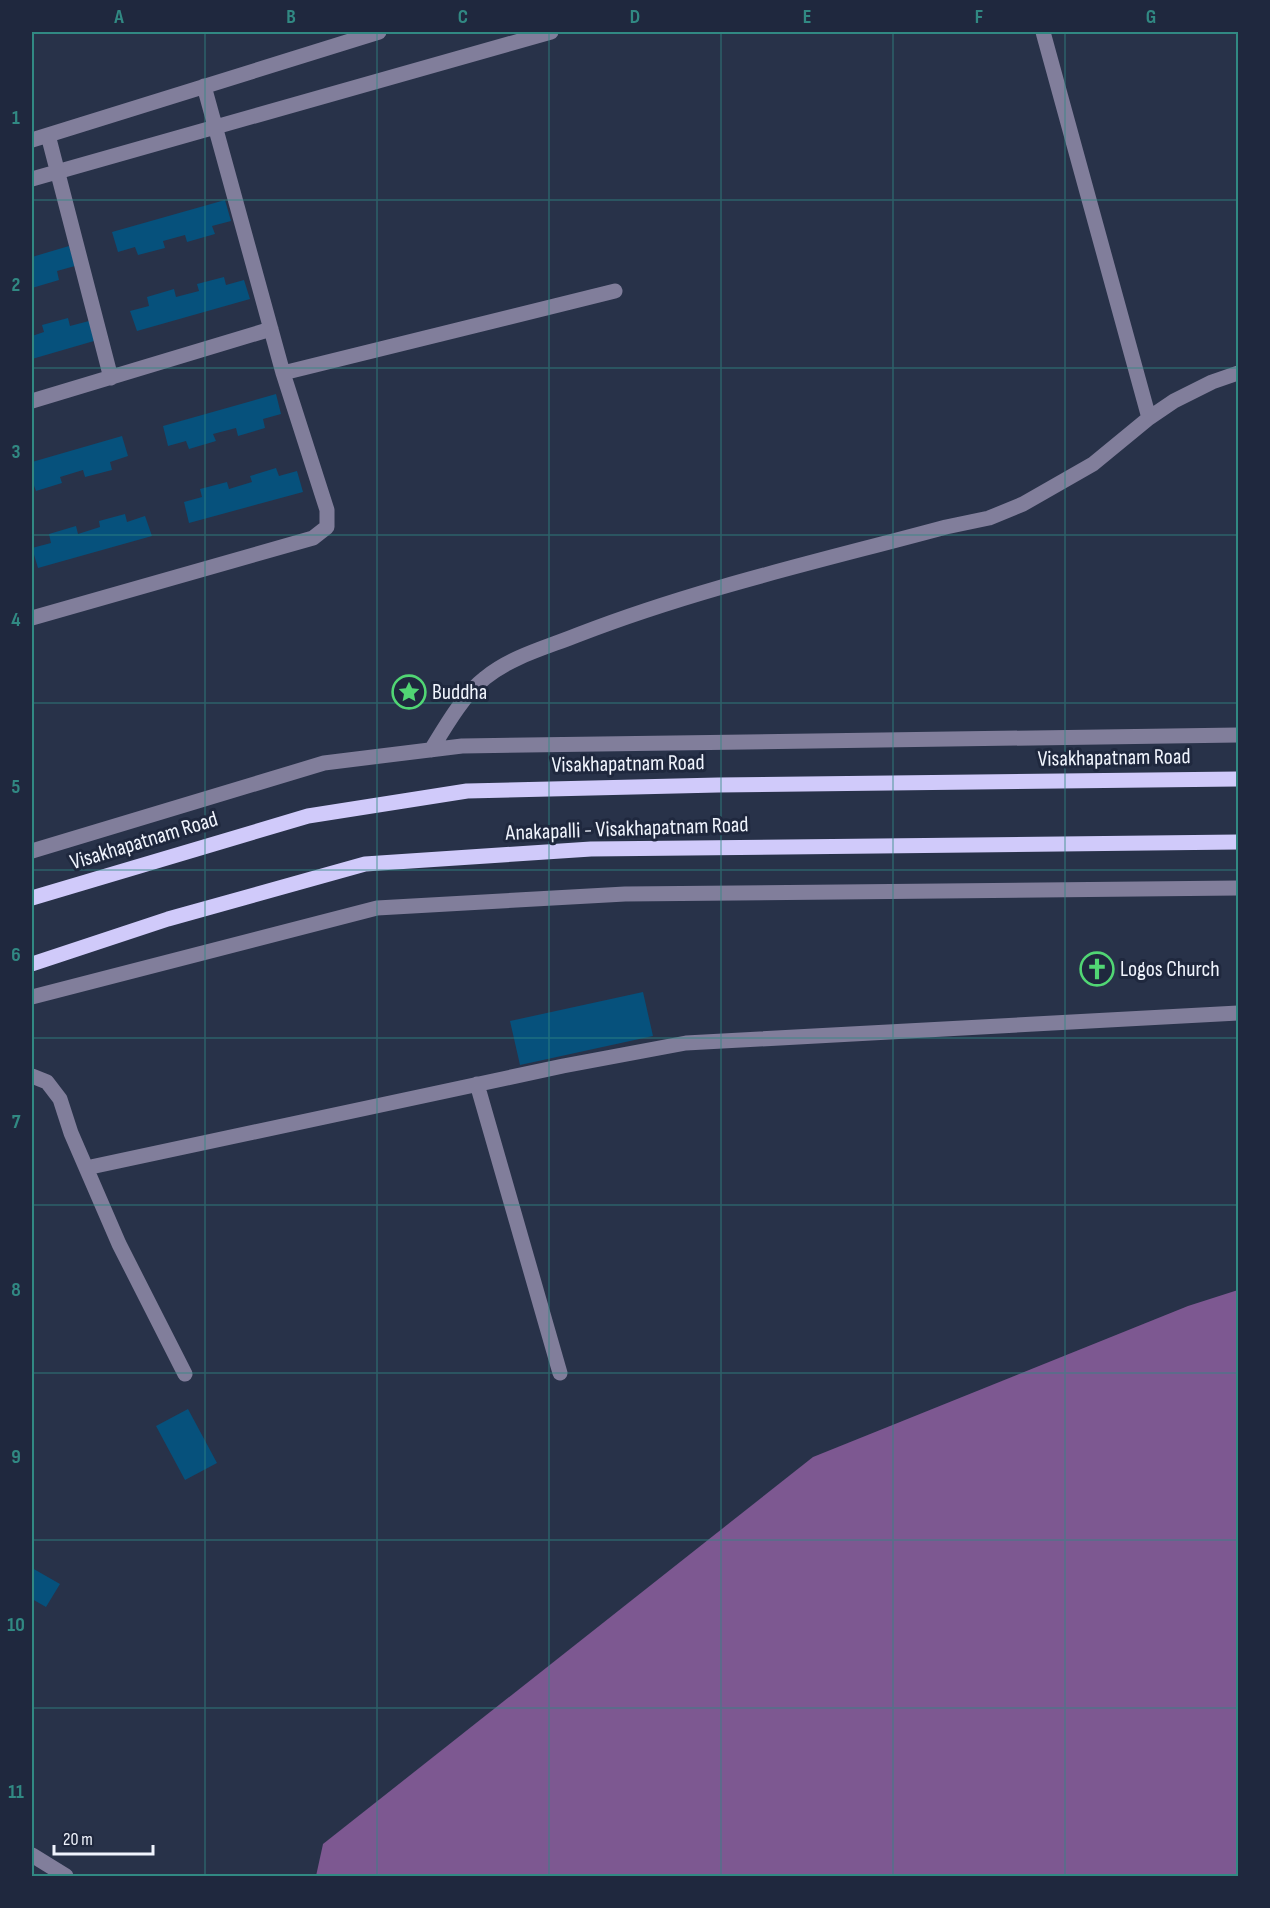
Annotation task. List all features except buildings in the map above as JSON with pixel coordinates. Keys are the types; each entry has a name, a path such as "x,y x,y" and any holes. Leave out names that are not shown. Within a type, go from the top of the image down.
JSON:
{"main road":[{"name":"Visakhapatnam Road","path":"32,898 308,816 467,791 718,784 1239,779"},
{"name":"Anakapalli - Visakhapatnam Road","path":"32,964 168,919 365,864 591,849 1239,842"}],"street":[{"path":"32,140 379,32"},
{"path":"32,179 551,32"},
{"path":"1042,32 1149,418"},
{"path":"32,618 313,538 327,527 327,510 271,329 204,86"},
{"path":"48,135 111,378"},
{"path":"284,373 615,291"},
{"path":"32,401 271,329"},
{"path":"431,750 453,714 484,678 513,660 685,597 946,527 989,518 1023,504 1093,464 1149,418 1174,401 1212,382 1239,373"},
{"path":"32,851 324,763 462,746 1239,735"},
{"path":"32,997 377,908 626,894 1239,888"},
{"path":"86,1168 563,1066 686,1043 1239,1013"},
{"path":"32,1076 47,1082 60,1099 71,1133 119,1244 185,1374"},
{"path":"477,1084 560,1372"},
{"path":"32,1855 66,1876"}],"shaded area":[{"path":"1238,1290 1238,1876 316,1876 323,1844 813,1457 1188,1306"}],"place":[{"name":"Buddha","path":"409,692"},
{"name":"Logos Church","path":"1097,969"}]}
